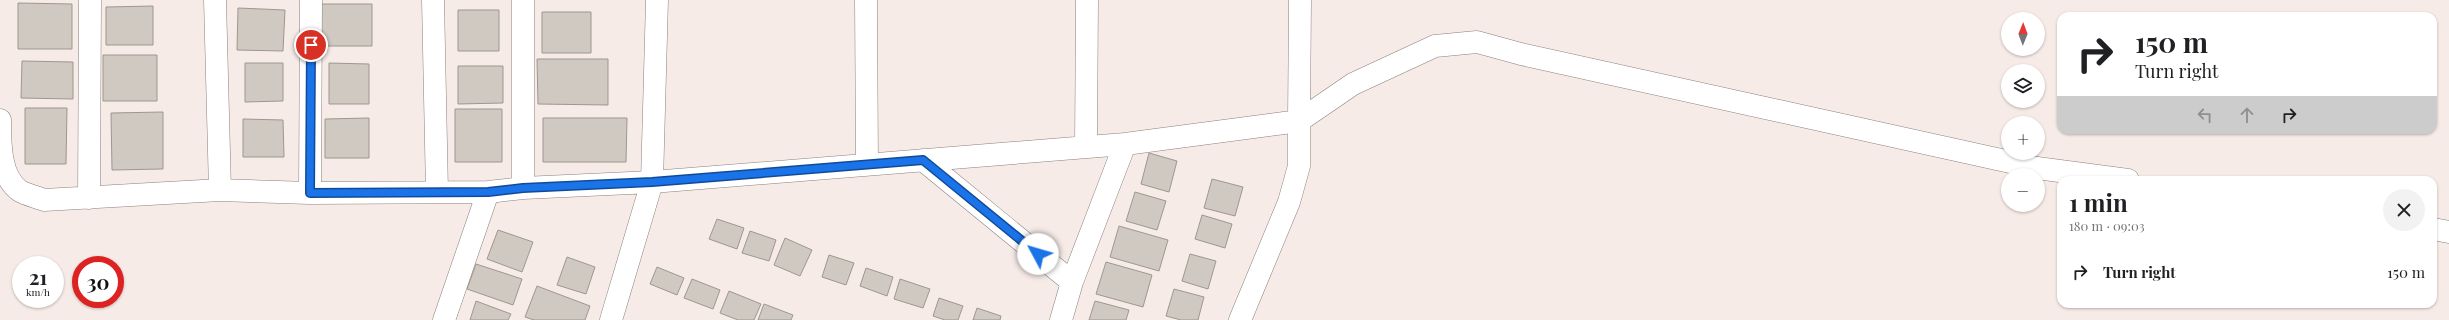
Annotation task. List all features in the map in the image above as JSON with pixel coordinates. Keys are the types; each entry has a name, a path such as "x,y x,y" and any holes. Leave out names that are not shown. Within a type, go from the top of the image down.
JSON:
{"street":[{"path":"89,198 90,0"},
{"path":"215,0 220,190"},
{"path":"310,193 311,0"},
{"path":"433,0 437,192"},
{"path":"523,0 523,188"},
{"path":"613,319 652,182 657,0"},
{"path":"866,0 867,164"},
{"path":"1086,147 1087,0"},
{"path":"1240,320 1289,202 1299,166 1300,0"},
{"path":"0,120 1,159 5,177 20,191 44,200 220,190 310,193 488,192 523,188 652,182 1125,144 1299,121 1353,84 1435,46 1477,42 1521,54 2038,168 2098,176"},
{"path":"1061,320 1072,282 1125,144"},
{"path":"923,160 1072,282"},
{"path":"444,320 488,192"},
{"path":"2437,230 2449,232"}],"building":[{"path":"18,3 72,4 72,49 18,49"},
{"path":"320,4 372,4 372,46 320,46"},
{"path":"153,6 153,45 106,45 106,7"},
{"path":"238,8 285,10 283,51 237,50"},
{"path":"458,10 499,10 499,51 458,51"},
{"path":"542,12 591,12 591,53 542,53"},
{"path":"103,55 157,55 157,101 103,101"},
{"path":"537,59 608,59 608,105 538,104"},
{"path":"22,61 73,62 73,99 21,98"},
{"path":"245,63 283,63 283,101 245,102"},
{"path":"329,63 369,64 369,104 329,104"},
{"path":"458,66 503,66 503,103 458,104"},
{"path":"25,108 67,108 66,164 25,164"},
{"path":"455,109 502,109 502,162 455,162"},
{"path":"163,112 163,169 112,170 111,113"},
{"path":"369,118 369,158 325,158 325,119"},
{"path":"543,118 627,118 626,162 543,162"},
{"path":"243,119 283,120 284,157 243,157"},
{"path":"1149,153 1177,161 1169,192 1141,184"},
{"path":"1212,179 1243,187 1235,216 1204,208"},
{"path":"1135,192 1166,201 1157,230 1126,221"},
{"path":"1202,215 1232,224 1225,248 1195,239"},
{"path":"717,219 744,228 737,249 709,239"},
{"path":"1119,226 1168,240 1159,271 1110,257"},
{"path":"498,230 533,242 522,272 487,259"},
{"path":"750,231 776,240 769,261 742,253"},
{"path":"785,238 812,250 800,276 774,265"},
{"path":"1190,254 1216,261 1208,289 1182,281"},
{"path":"829,255 854,263 846,285 822,277"},
{"path":"567,257 595,267 586,294 557,285"},
{"path":"1106,262 1152,275 1143,307 1096,294"},
{"path":"476,264 522,279 513,305 467,289"},
{"path":"657,267 684,278 677,295 650,284"},
{"path":"866,268 893,277 887,296 860,286"},
{"path":"692,279 720,290 713,309 684,298"},
{"path":"900,279 930,289 923,308 894,299"},
{"path":"537,286 590,306 585,320 534,320 525,317"},
{"path":"1174,289 1204,297 1198,320 1181,320 1166,316"},
{"path":"729,291 761,304 754,320 738,320 720,313"},
{"path":"939,298 963,306 958,320 945,320 933,316"},
{"path":"476,301 511,314 508,320 470,320"},
{"path":"1095,301 1129,310 1126,320 1089,320"},
{"path":"764,304 793,315 791,320 758,320"},
{"path":"977,308 1001,316 1000,320 973,320"}],"route":[{"path":"311,45 310,193 488,192 523,188 652,182 923,160 1038,254"}]}
